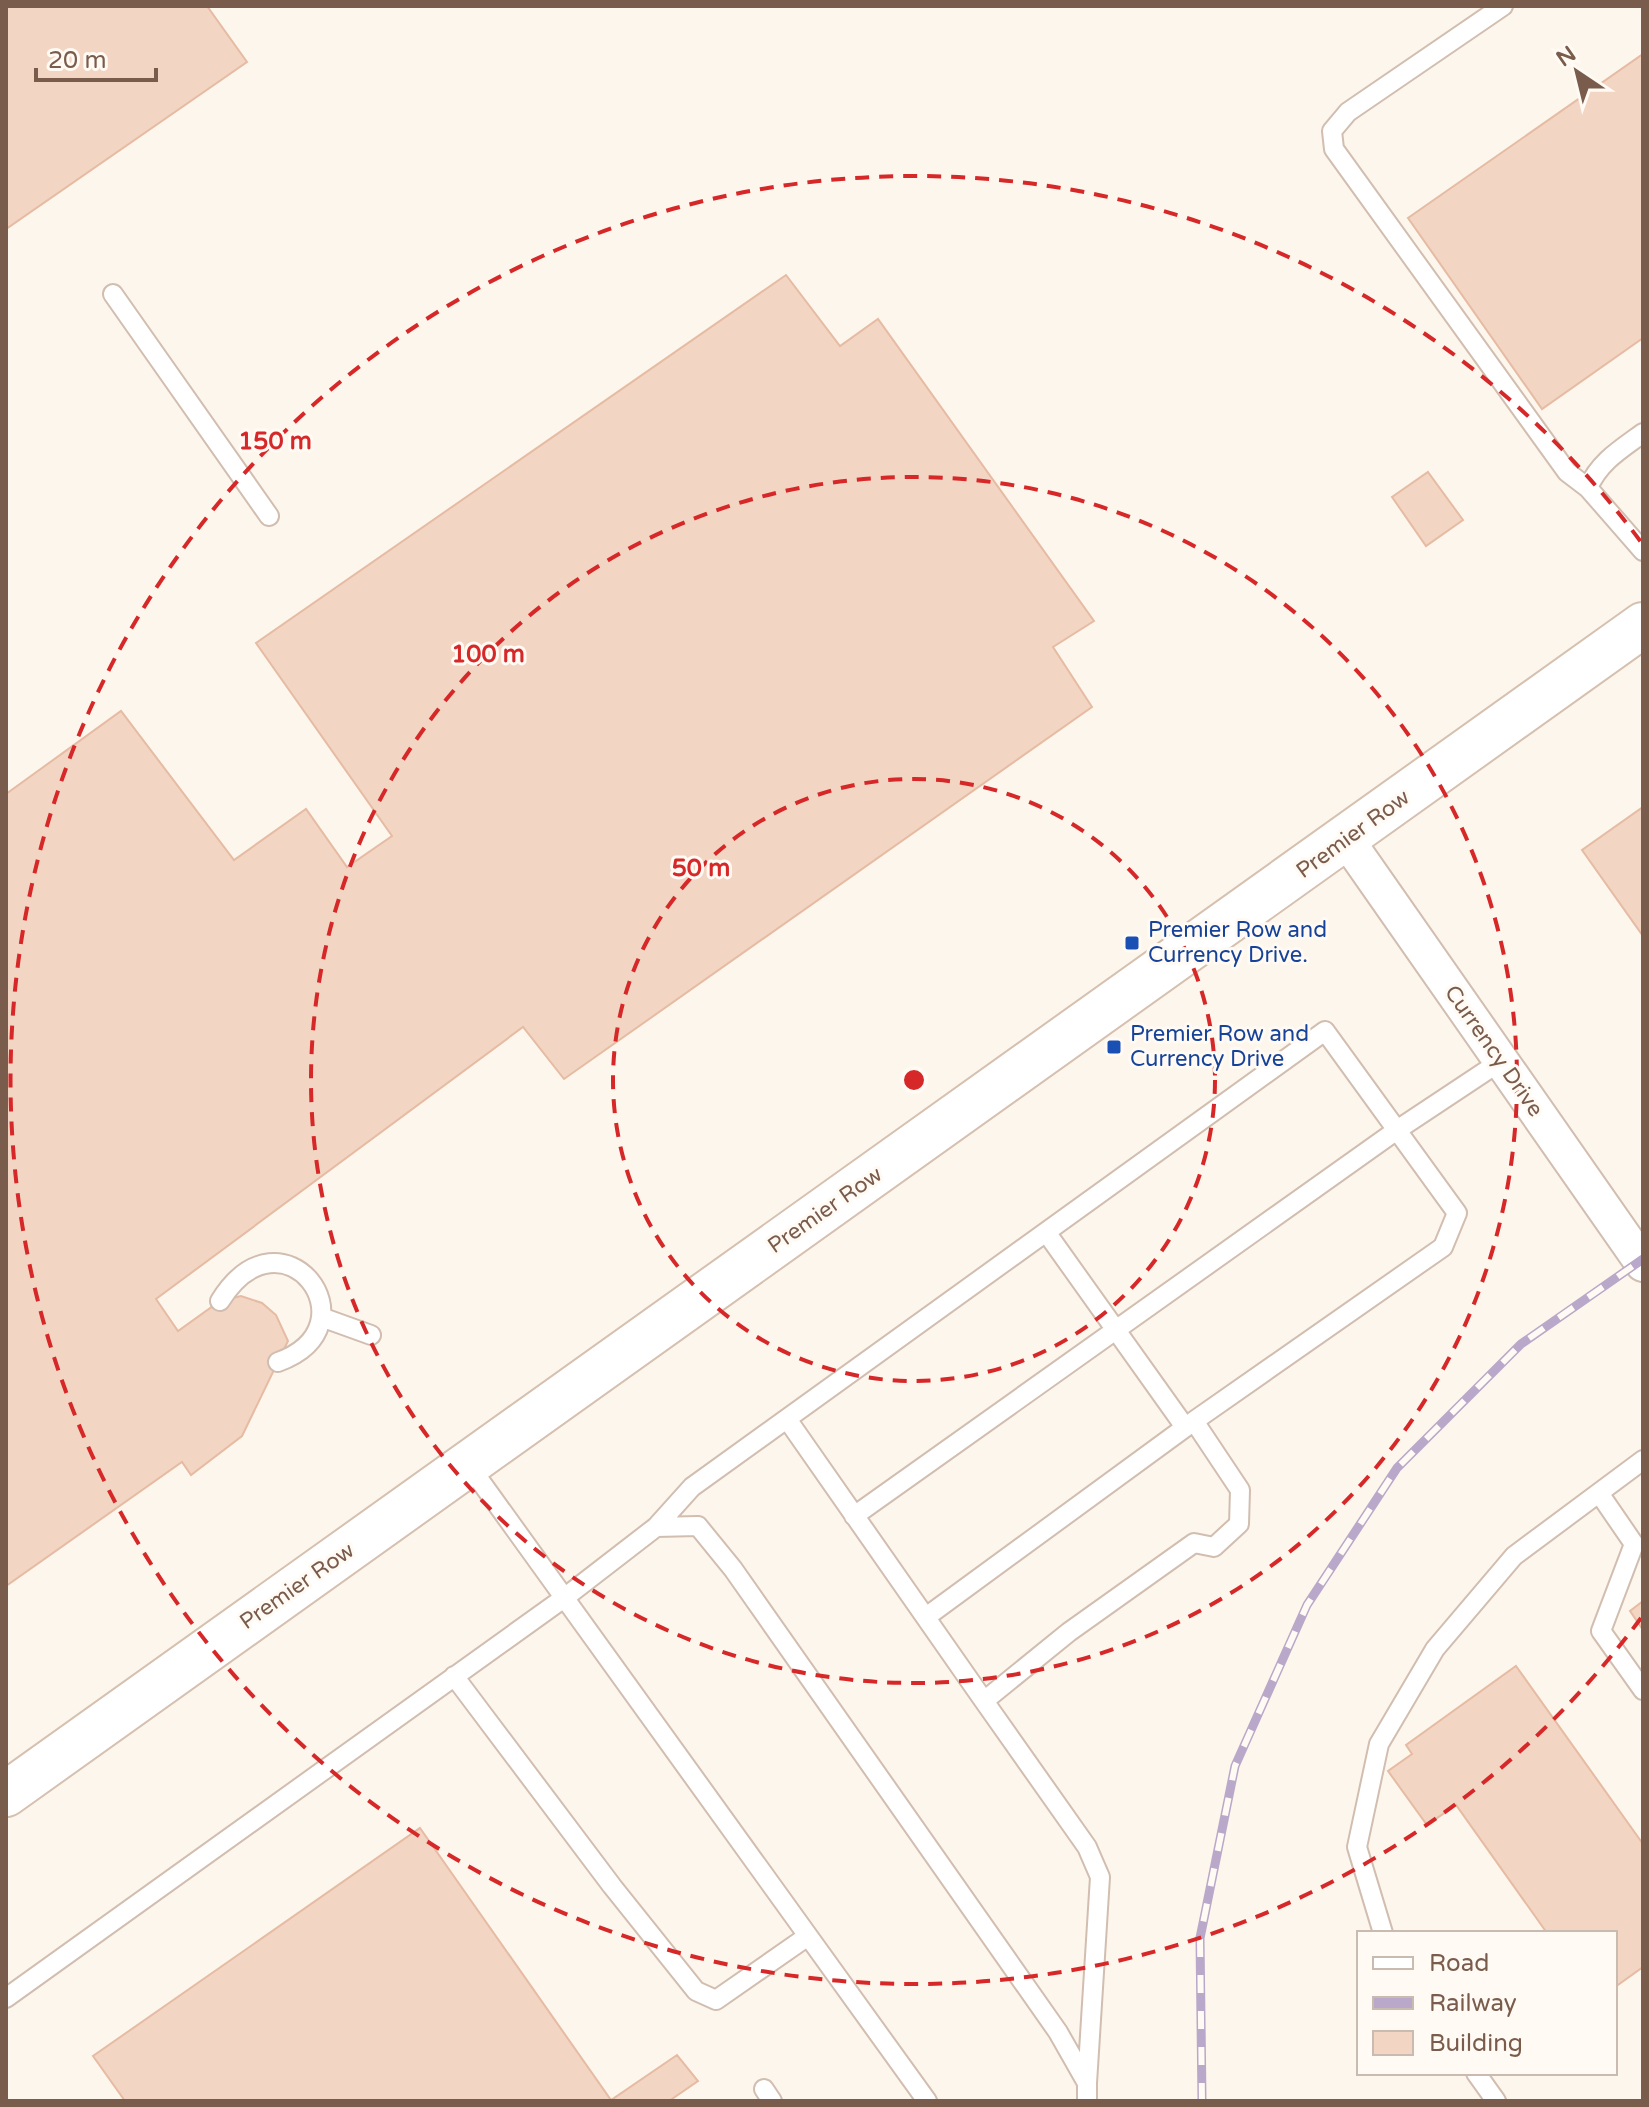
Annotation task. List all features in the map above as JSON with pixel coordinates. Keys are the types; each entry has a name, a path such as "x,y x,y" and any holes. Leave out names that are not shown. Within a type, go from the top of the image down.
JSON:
{"street":[{"name":"Premier Row","path":"6,1794 1643,625"},
{"name":"Currency Drive","path":"1346,839 1643,1264"}],"lane":[{"path":"1503,6 1348,112 1332,131 1334,149 1567,472 1588,488 1643,551"},
{"path":"113,294 269,516"},
{"path":"1588,488 1594,472 1643,433"},
{"path":"6,1998 564,1598 656,1527 692,1487 1325,1031 1457,1213 1443,1247 1190,1424 926,1617"},
{"path":"854,1516 1397,1130 1501,1061"},
{"path":"984,1701 1069,1632 1194,1543 1214,1547 1239,1524 1240,1490 1046,1232"},
{"path":"220,1301 241,1273 256,1265 280,1264 302,1273 313,1284 320,1299 318,1331 309,1345 297,1355 278,1362"},
{"path":"321,1317 371,1335"},
{"path":"787,1419 1087,1847 1100,1877 1087,2092"},
{"path":"1382,1931 1357,1847 1379,1744 1435,1649 1514,1556 1643,1460"},
{"path":"468,1464 927,2101"},
{"path":"1599,1493 1634,1544 1601,1631 1643,1690"},
{"path":"656,1527 698,1526 733,1569 1058,2032 1087,2092"},
{"path":"454,1676 612,1886 696,1991 716,2000 808,1936"},
{"path":"1477,2075 1496,2101"}],"building":[{"path":"6,6 207,6 247,62 6,229"},
{"path":"1643,54 1643,338 1542,409 1408,218"},
{"path":"786,275 840,346 878,319 1094,621 1053,647 1092,707 564,1079 523,1027 156,1299 178,1331 220,1301 241,1296 262,1303 276,1315 288,1341 242,1436 191,1475 182,1462 6,1586 6,794 121,711 234,860 306,809 347,867 392,836 256,643"},
{"path":"1428,472 1463,520 1426,546 1392,497"},
{"path":"1643,807 1643,936 1582,850"},
{"path":"1643,1601 1643,1630 1630,1611"},
{"path":"1516,1666 1643,1844 1643,1967 1617,1986 1617,1931 1546,1931 1456,1805 1427,1825 1388,1771 1412,1754 1406,1745"},
{"path":"420,1828 611,2100 677,2055 698,2081 669,2101 125,2101 93,2056"}],"railway":[{"path":"1202,2101 1200,1938 1235,1766 1307,1605 1397,1468 1521,1344 1643,1259"}],"place":[{"name":"Premier Row and Currency Drive.","path":"1132,943"},
{"name":"Premier Row and Currency Drive","path":"1114,1047"}]}
